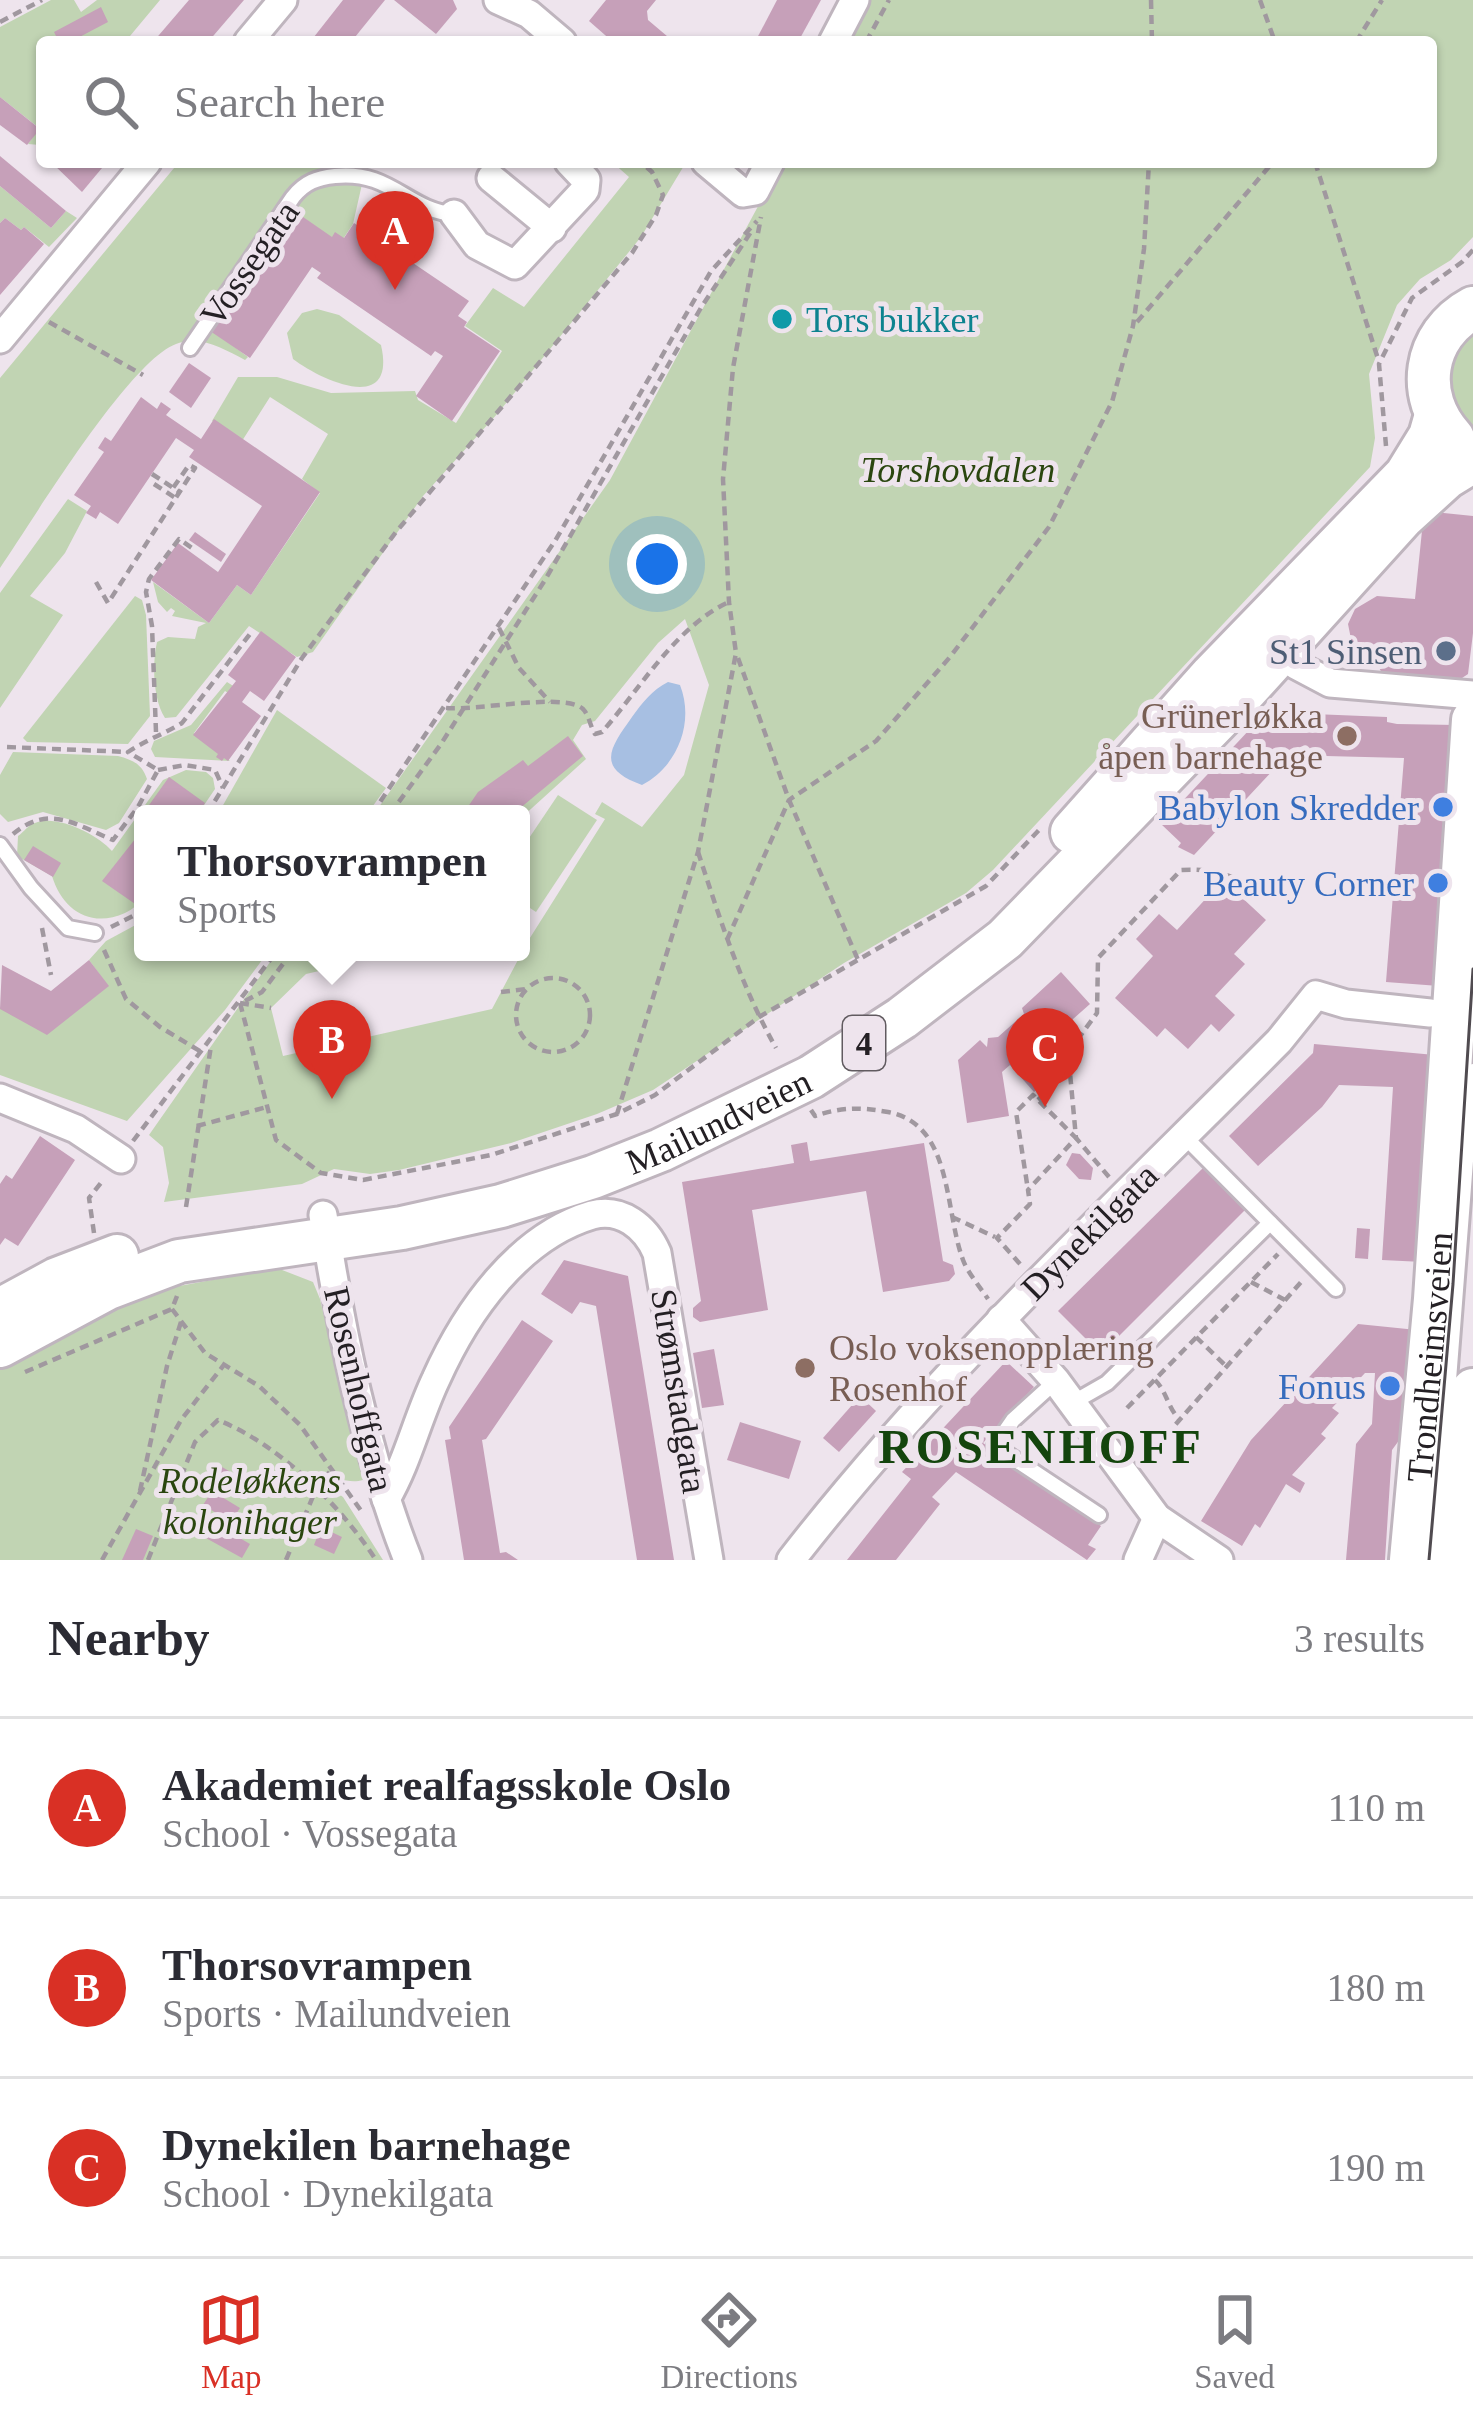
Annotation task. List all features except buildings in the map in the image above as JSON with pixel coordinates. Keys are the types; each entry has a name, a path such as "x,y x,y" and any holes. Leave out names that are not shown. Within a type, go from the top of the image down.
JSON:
{"main road":[{"path":"1473,308 1442,333 1430,359 1428,387 1436,415 1455,440 1473,451"},
{"name":"Mailundveien","path":"1271,639 1406,476 1430,436 1436,415"},
{"name":"Mailundveien","path":"154,1270 495,1184 652,1130 773,1071 867,1013 1022,889 1271,639 1447,477 1473,461"},
{"name":"Trondheimsveien","path":"1412,1560 1435,1298 1473,721"},
{"name":"4","path":"0,1310 58,1279 154,1270"},
{"name":"4","path":"11,1360 51,1316 154,1270"},
{"name":"Trondheimsveien","path":"1458,1560 1473,1390"}],"street":[{"path":"253,36 283,0"},
{"path":"498,0 535,7 557,36"},
{"path":"836,36 855,0"},
{"path":"0,339 142,168"},
{"name":"Vossegata","path":"454,214 477,245 515,265 585,190 586,180 575,168"},
{"path":"713,168 758,204 768,168"},
{"path":"491,178 552,228"},
{"path":"1271,639 1296,665 1330,682 1473,695"},
{"name":"Dynekilgata","path":"791,1560 852,1481 1001,1318 1280,1041 1316,995 1346,1004 1430,1013"},
{"path":"0,1097 76,1130 121,1159"},
{"name":"Strømstadgata","path":"386,1499 436,1376 502,1274 528,1250 578,1220 603,1212 641,1227 658,1253 709,1560"},
{"name":"Rosenhoffgata","path":"325,1227 356,1381 386,1499 408,1560"},
{"path":"1001,1318 1064,1392 1157,1518 1220,1560"},
{"path":"1138,1560 1157,1518"}],"lane":[{"name":"Vossegata","path":"190,348 293,197 309,182 363,175 454,214"},
{"path":"0,845 68,928 95,934"},
{"path":"1435,1560 1473,1071"},
{"path":"1184,1136 1336,1289"},
{"path":"1100,1515 995,1445 1028,1404 1107,1383 1270,1223"}],"path":[{"path":"0,22 42,0"},
{"path":"869,36 889,0"},
{"path":"1151,0 1152,36"},
{"path":"1260,0 1273,36"},
{"path":"1360,36 1382,0"},
{"path":"212,805 302,658 423,496 632,253 663,195 648,168"},
{"path":"727,940 789,800 876,741 950,657 1049,527 1112,402 1133,326 1149,168"},
{"path":"1133,326 1269,168"},
{"path":"1317,168 1379,364 1385,460"},
{"path":"758,204 726,424 722,479 729,602 736,653 789,800 859,962"},
{"path":"378,805 566,522 711,271 758,204"},
{"path":"396,805 462,710 628,440 758,204"},
{"path":"1379,364 1412,298 1473,250"},
{"path":"41,317 143,376"},
{"path":"96,582 108,603 195,468 189,465 172,488"},
{"path":"152,474 189,499"},
{"path":"154,484 180,494"},
{"path":"156,733 146,592 149,579 179,539 195,550"},
{"path":"446,708 578,704 595,734 602,732 690,628 707,612 729,602"},
{"path":"499,628 519,668 550,702"},
{"path":"128,752 182,723 253,630"},
{"path":"617,1114 698,852 736,653"},
{"path":"7,747 128,752 158,770 185,765 215,770 223,788"},
{"path":"139,805 158,770"},
{"path":"0,845 27,822 49,815 113,840 134,811"},
{"name":"4","path":"240,1003 276,1140 321,1173 363,1180 491,1155 617,1114 655,1095 759,1017 986,886 1051,817"},
{"path":"698,852 727,940 776,1048"},
{"path":"1028,1190 1076,1138 1071,1069 1078,1039 1097,1013 1098,958 1181,870 1209,869 1245,880 1263,896"},
{"path":"50,908 40,918 51,975"},
{"path":"134,915 95,934 126,999 203,1053"},
{"path":"94,1233 89,1198 270,961"},
{"path":"240,1003 262,992 285,961"},
{"path":"501,992 526,989 553,977 570,981 585,994 591,1011 589,1029 580,1043 559,1053 538,1050 523,1038 516,1020 526,989"},
{"path":"240,1003 271,1008"},
{"path":"187,1207 212,1041"},
{"path":"1038,1100 1071,1069"},
{"path":"997,1238 1030,1204 1016,1112 1033,1095 1117,1184"},
{"path":"197,1126 268,1107"},
{"path":"815,1116 861,1107 913,1119 934,1148 964,1263 1001,1318"},
{"path":"952,1217 997,1238 1028,1272"},
{"path":"1126,1408 1290,1243"},
{"path":"1142,1462 1314,1268"},
{"path":"154,1270 172,1309 205,1353 259,1386 300,1425 372,1527"},
{"path":"1251,1282 1285,1300"},
{"path":"11,1360 172,1309"},
{"path":"138,1498 166,1366 182,1322"},
{"path":"1196,1337 1226,1366"},
{"path":"102,1560 181,1420 223,1366"},
{"path":"1155,1379 1165,1389 1167,1406 1180,1419"},
{"path":"148,1560 195,1442 218,1420 238,1428 317,1487 352,1522 376,1560"},
{"path":"286,1560 317,1487 334,1467"}],"green space":[{"path":"51,0 74,0 81,12 97,0 160,0 130,36 36,36 36,126 0,97 0,27"},
{"name":"Torshovdalen","path":"869,0 1473,0 1473,237 1451,260 1420,279 1397,305 1369,374 1375,438 1370,467 993,870 966,893 844,963 653,1090 511,1143 399,1170 370,1174 334,1169 302,1184 164,1202 169,1183 163,1147 149,1135 271,961 354,963 306,974 271,1008 283,1056 492,1009 517,961 530,961 530,938 605,819 595,814 602,802 642,827 684,775 709,685 685,619 658,643 595,721 582,725 573,740 586,759 530,810 530,805 380,805 610,480 779,168 1437,168 1437,36 850,36"},
{"path":"174,168 366,168 353,224 343,239 333,239 294,211 209,328 248,357 245,360 195,341 176,344 156,357 108,410 0,568 0,378"},
{"path":"619,168 683,168 641,237 498,413 423,496 313,652 297,657 249,626 176,717 165,718 155,681 157,642 168,637 195,639 198,627 206,623 172,616 175,611 167,612 158,602 153,582 209,623 237,585 251,595 320,493 302,479 328,434 270,397 242,441 212,421 238,377 277,377 331,393 415,391 418,400 456,423 502,351 465,326 493,288 524,307 629,177"},
{"path":"0,186 51,228 66,211 77,218 49,247 24,227 21,230 5,218 0,223"},
{"path":"317,309 339,315 381,345 383,367 378,380 368,386 338,383 293,359 287,333 302,313"},
{"path":"1473,329 1473,432 1467,429 1443,381 1460,340"},
{"path":"68,499 87,511 65,553 30,596 63,615 0,708 0,593"},
{"path":"135,596 142,600 146,615 150,716 128,744 27,742 23,738"},
{"path":"227,682 241,691 236,698 225,691 194,733 230,761 155,757 154,741 191,725"},
{"path":"277,710 386,788 374,805 223,805"},
{"path":"13,752 118,756 136,763 147,779 119,823 106,830 43,812 8,822 0,814 0,775"},
{"path":"186,770 206,772 215,789 204,805 145,805 163,780"},
{"path":"558,795 597,820 536,912 530,908 530,837"},
{"path":"134,820 134,907 100,919 79,913 63,898 52,876 17,856 18,836 33,824 54,821 77,828 112,851"},
{"path":"134,926 134,961 261,961 225,1010 127,1121 0,1075 0,1007 48,1033 108,986 89,960 106,941"},
{"name":"Rodeløkkens kolonihager","path":"277,1268 313,1282 320,1299 363,1480 317,1478 343,1497 383,1560 0,1560 0,1370 108,1309 174,1287"}],"water":[{"path":"668,682 680,685 684,729 665,767 642,785 618,772 612,764 613,748 644,701"}],"tram line":[{"path":"1429,1560 1473,969"}],"place":[{"name":"Akademiet realfagsskole Oslo","path":"395,290"},
{"name":"Tors bukker","path":"782,319"},
{"name":"St1 Sinsen","path":"1446,651"},
{"name":"Grünerløkka åpen barnehage","path":"1347,736"},
{"name":"Babylon Skredder","path":"1443,807"},
{"name":"Beauty Corner","path":"1438,883"},
{"name":"Thorsovrampen","path":"332,1099"},
{"name":"Dynekilen barnehage","path":"1045,1107"},
{"name":"Oslo voksenopplæring Rosenhof","path":"805,1368"},
{"name":"Fonus","path":"1390,1386"}],"district":[{"name":"ROSENHOFF","path":"1041,1446"}]}
